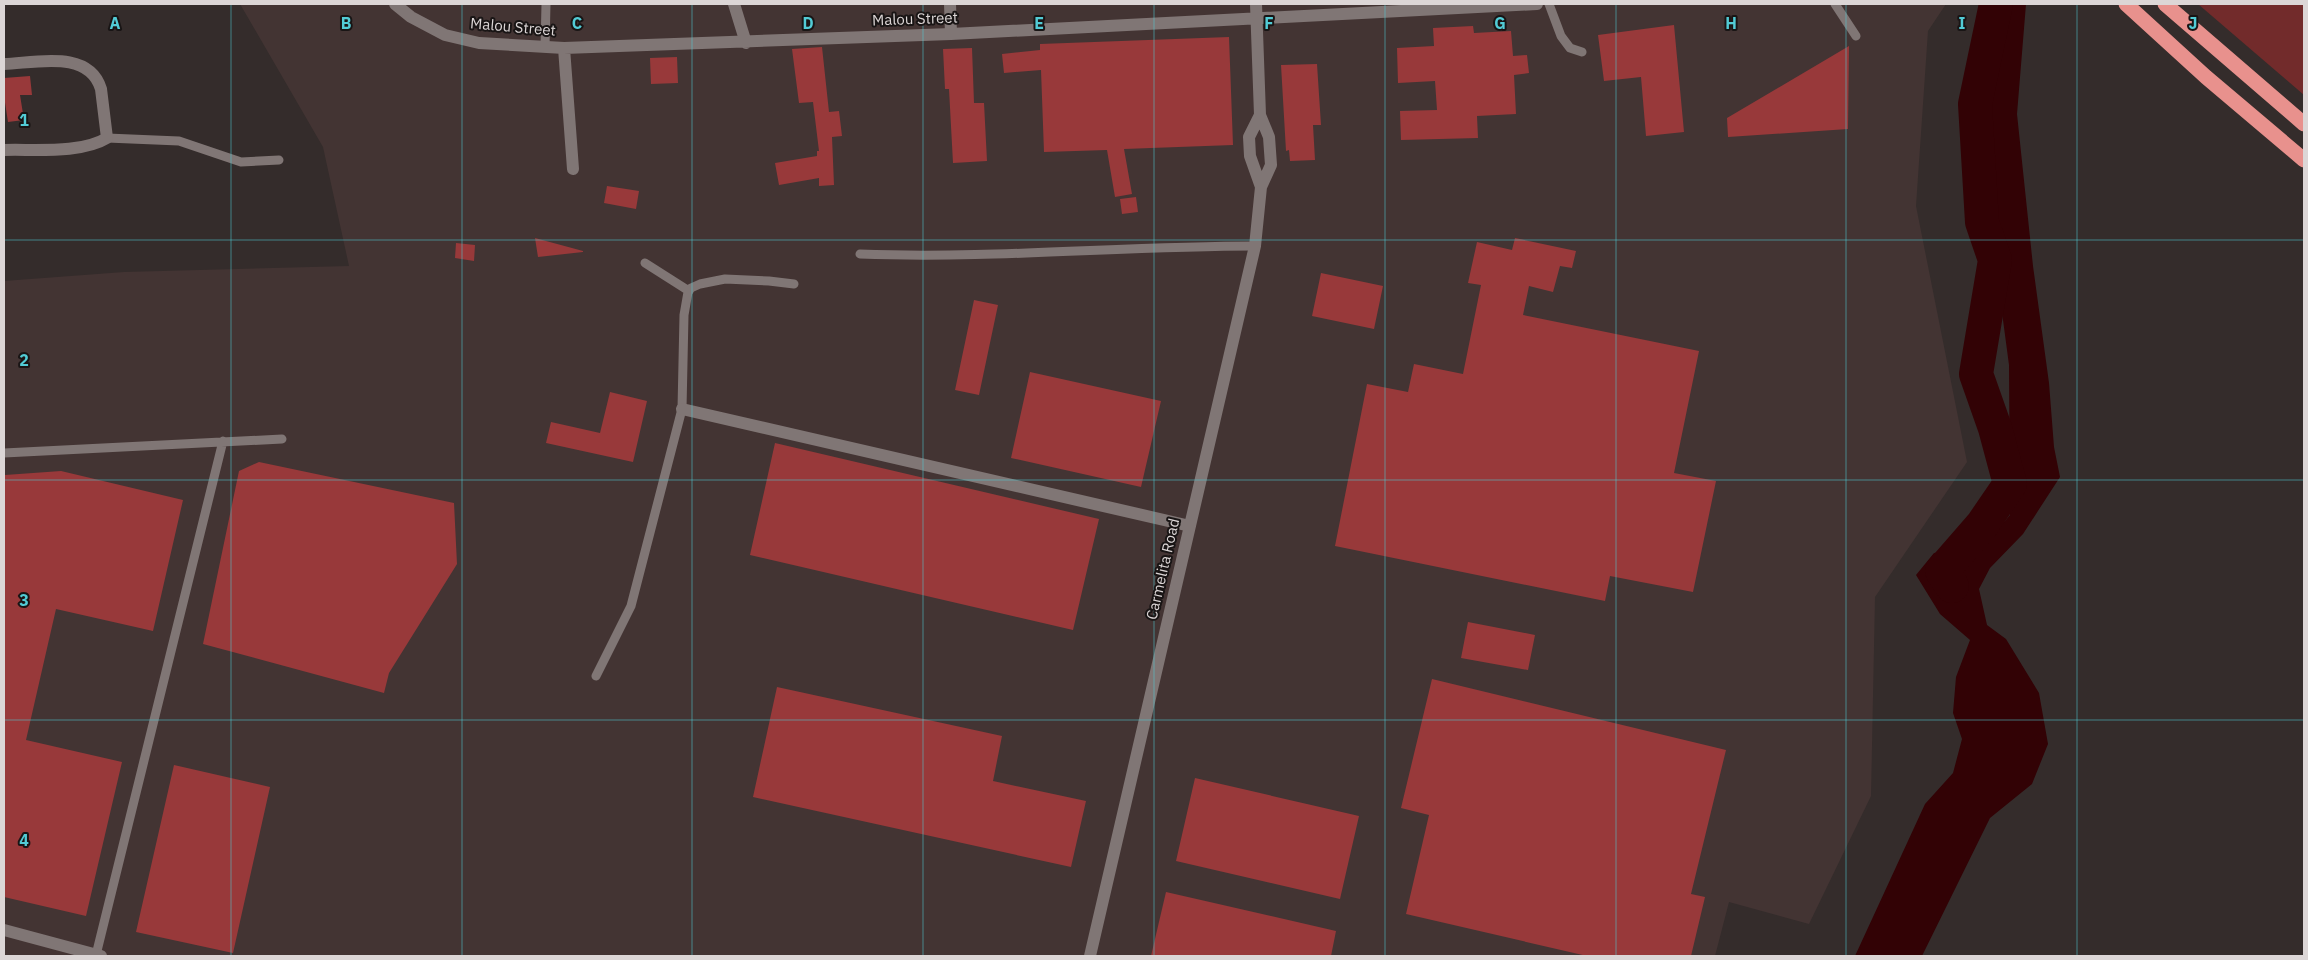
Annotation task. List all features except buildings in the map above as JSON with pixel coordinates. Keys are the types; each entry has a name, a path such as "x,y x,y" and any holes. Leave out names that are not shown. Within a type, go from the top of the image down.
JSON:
{"highway":[{"path":"2126,4 2206,77 2304,160"},
{"path":"2166,4 2304,124"}],"street":[{"name":"Malou Street","path":"395,4 411,17 445,35 479,43 564,48 746,43 951,34 1258,20 1504,4 1537,4"},
{"path":"734,4 746,43"},
{"path":"950,4 951,34"},
{"name":"Carmelita Road","path":"1090,956 1255,246 1261,187 1271,165 1269,137 1260,115 1256,4"},
{"path":"564,48 573,169"},
{"path":"4,64 64,61 86,68 99,81 107,138 98,143 80,147 4,150"},
{"name":"Carmelita Road","path":"1260,115 1249,138 1250,156 1261,187"},
{"path":"682,409 1190,526"},
{"path":"4,930 99,956"}],"lane":[{"path":"545,47 546,4"},
{"path":"1548,4 1561,36 1570,48 1582,52"},
{"path":"1835,4 1856,36"},
{"path":"107,138 179,141 241,162 279,160"},
{"path":"860,254 908,256 1182,246 1255,246"},
{"path":"645,263 689,291"},
{"path":"596,676 631,606 682,409 684,315 689,291 700,284 725,279 769,280 794,284"},
{"path":"4,452 282,439"},
{"path":"99,956 223,441"}],"shaded area":[{"path":"240,4 1946,4 1928,31 1916,206 1967,462 1875,597 1871,796 1809,924 1729,902 1715,956 4,956 4,281 124,272 349,266 323,147"},
{"path":"1996,4 2026,4 2017,114 2033,266 2049,383 2054,447 2060,477 2023,534 1990,568 1979,589 1987,625 2006,639 2039,693 2048,744 2032,784 1990,818 1922,956 1855,956 1925,804 1953,773 1962,739 1953,713 1956,677 1970,640 1940,614 1916,575 1934,553 1974,548 1995,533 2010,515 2009,365 1995,260 1982,222 1975,104"},
{"path":"2198,4 2304,4 2304,95"}],"waterway":[{"path":"1952,586 1942,571 1982,525 2010,484 1995,428 1976,374 1995,260 1982,222 1975,104 1996,4"}]}
